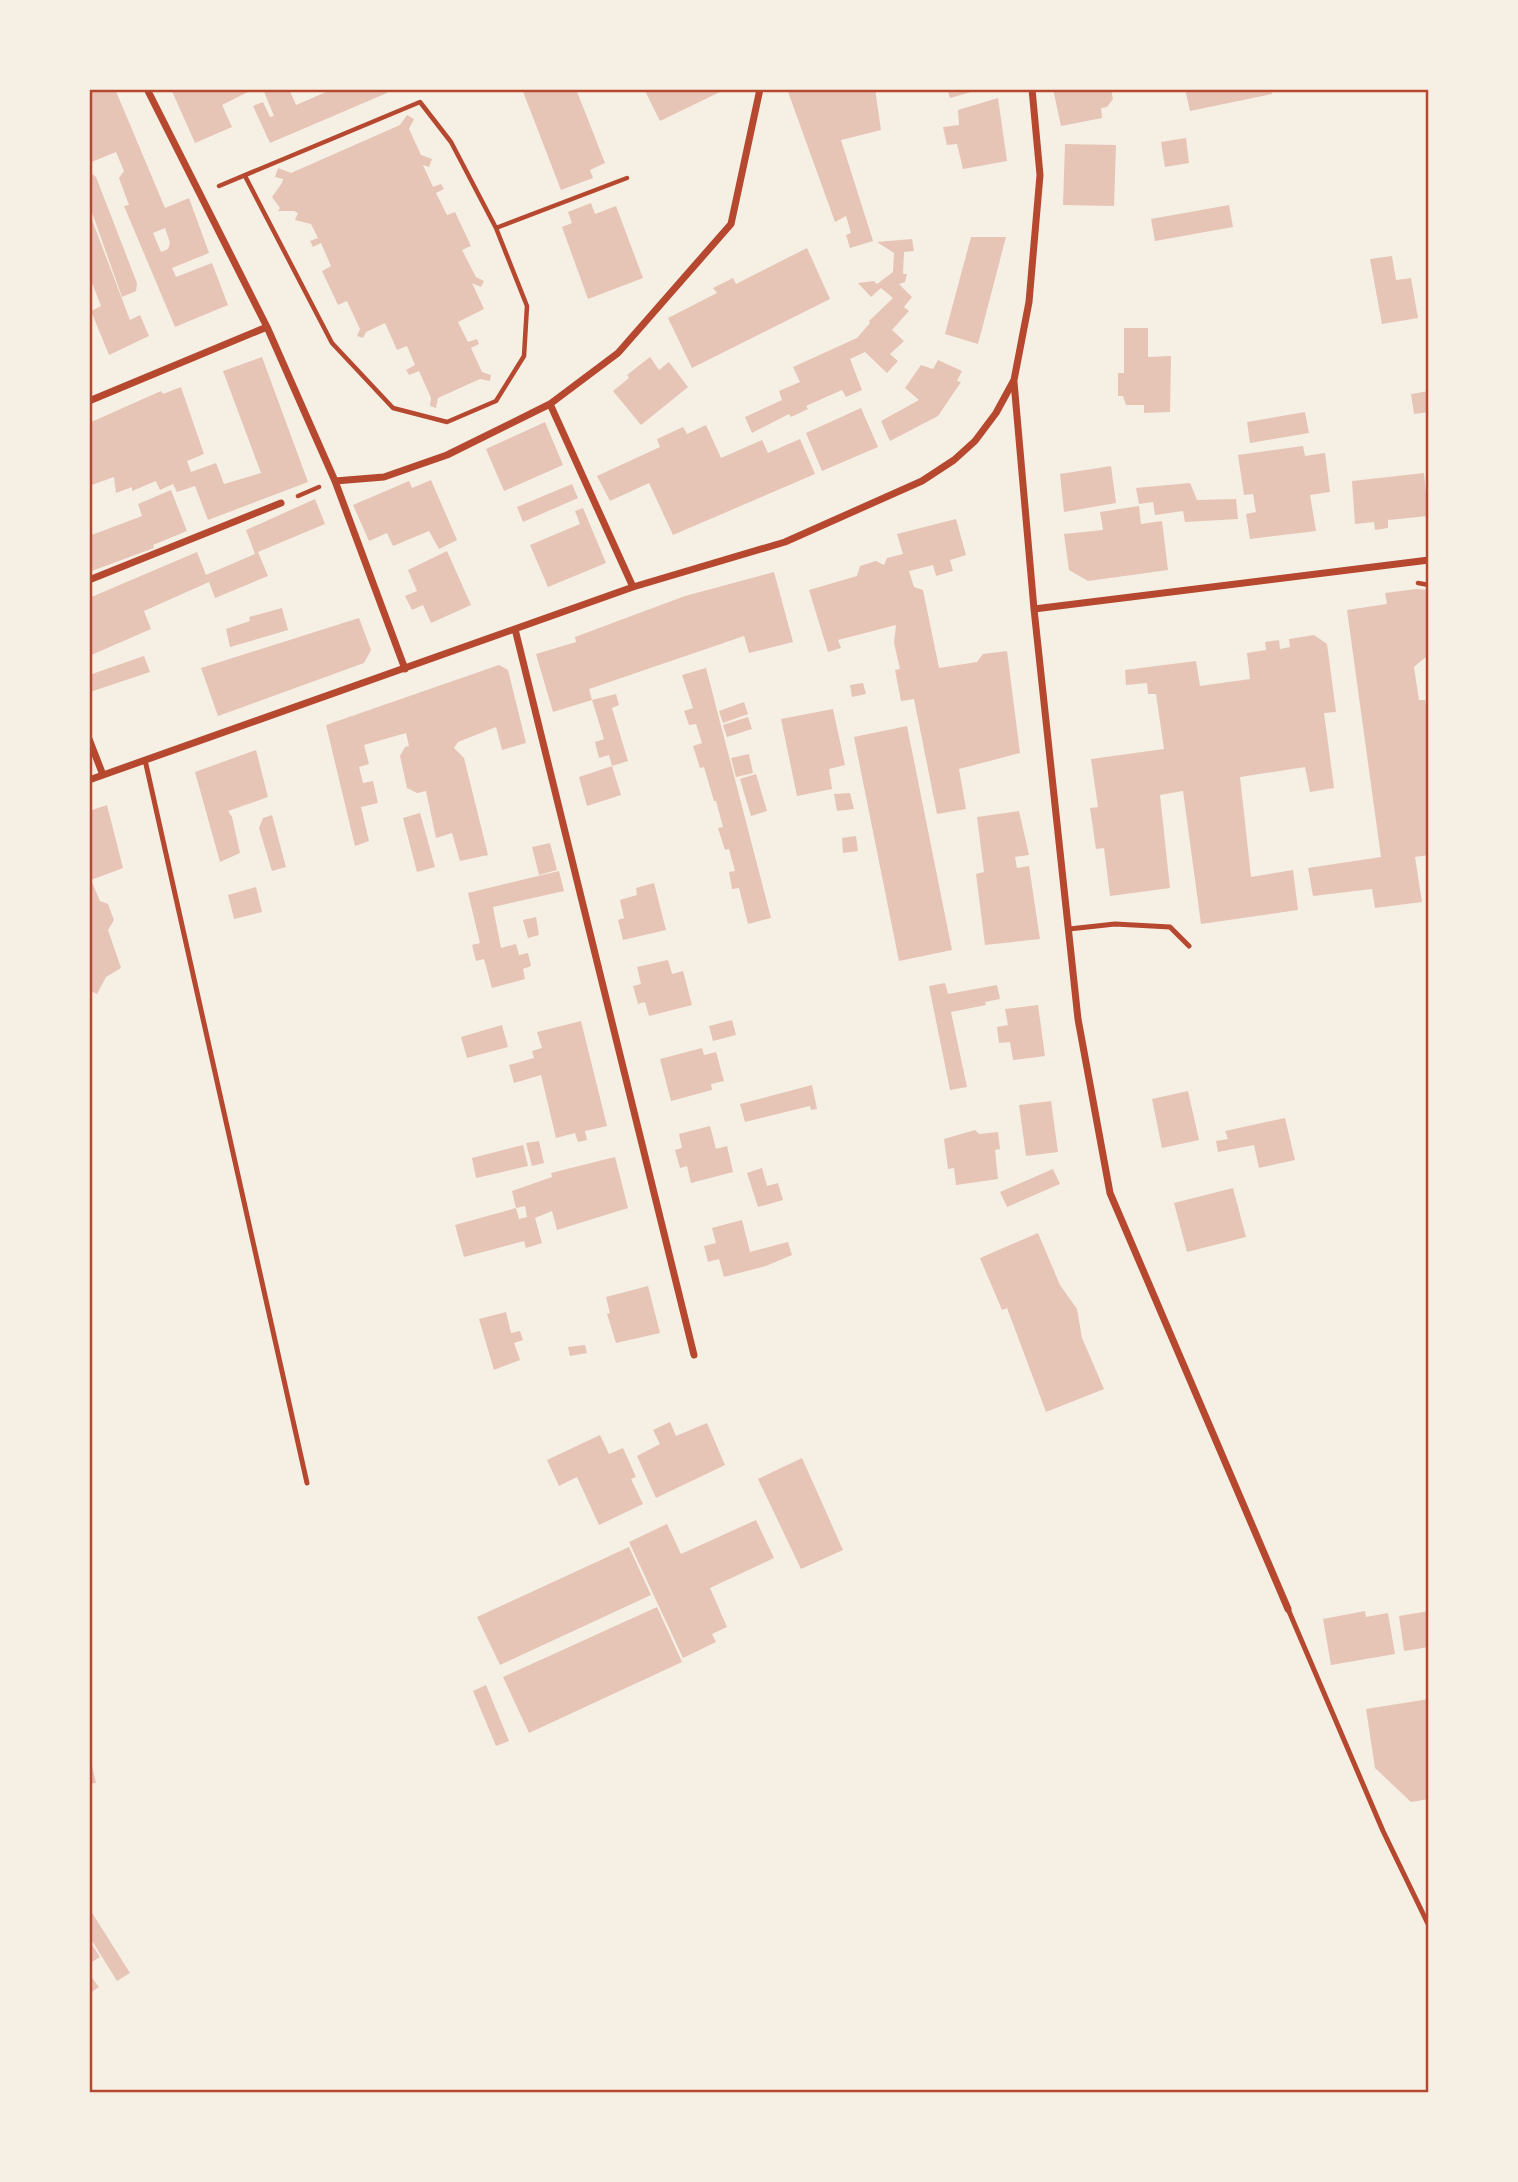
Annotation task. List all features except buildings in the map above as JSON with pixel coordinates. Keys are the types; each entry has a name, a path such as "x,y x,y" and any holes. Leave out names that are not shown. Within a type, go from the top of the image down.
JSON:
{"street":[{"path":"147,89 267,327 335,481 405,669"},
{"path":"335,481 384,477 447,455 550,404 618,353 731,223 760,89"},
{"path":"1032,89 1040,175 1029,302 1014,380 1034,609 1078,1019 1110,1193 1288,1609"},
{"path":"89,401 267,327"},
{"path":"89,780 633,587 785,542 922,481 975,441 996,413 1014,380"},
{"path":"550,404 633,587"},
{"path":"89,580 281,503"},
{"path":"1034,609 1429,560"},
{"path":"514,629 694,1354"},
{"path":"89,739 103,775"}],"lane":[{"path":"145,760 307,1483"},
{"path":"1069,929 1115,924 1170,927 1189,946"},
{"path":"1288,1609 1383,1831 1429,1926"}],"path":[{"path":"201,194 420,102 451,142 496,228 527,306 524,356 496,401 447,422 393,408 332,343 244,176"},
{"path":"496,228 627,178"},
{"path":"281,503 335,481"}]}
